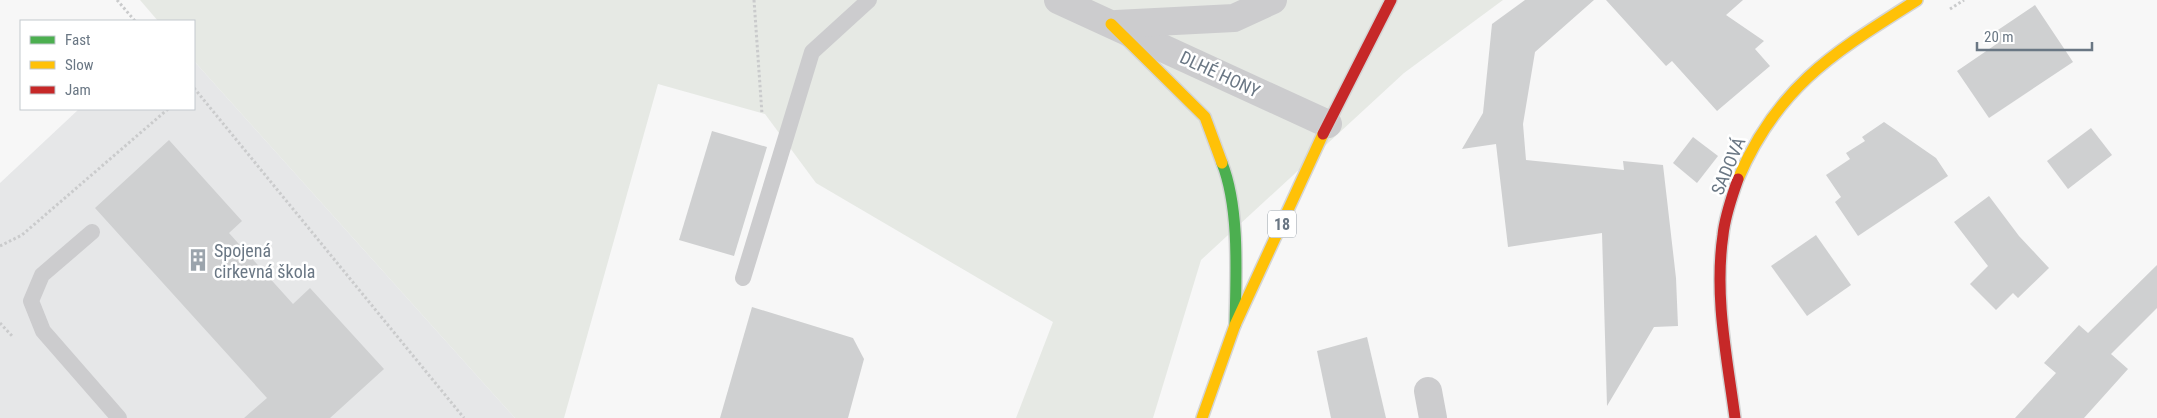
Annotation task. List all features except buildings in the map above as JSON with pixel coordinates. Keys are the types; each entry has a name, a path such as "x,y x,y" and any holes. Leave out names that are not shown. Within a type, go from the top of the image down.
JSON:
{"street":[{"name":"DLHÉ HONY","path":"1058,0 1328,124"},
{"name":"DLHÉ HONY","path":"1112,24 1234,18 1273,0"},
{"name":"18","path":"1202,418 1235,325 1328,124 1391,0"},
{"name":"SADOVÁ","path":"1735,418 1722,300 1720,263 1725,223 1735,186 1749,152 1772,116 1795,88 1823,62 1917,0"},
{"path":"1112,24 1205,116 1228,178 1236,249 1235,325"},
{"path":"1428,391 1433,418"}],"lane":[{"path":"743,278 812,52 869,0"},
{"path":"92,232 42,275 31,301 43,331 119,418"}],"path":[{"path":"117,0 134,20"},
{"path":"754,0 762,127 782,150"},
{"path":"1948,11 1964,0"},
{"path":"195,89 464,418"},
{"path":"0,246 22,235 167,110"}],"shaded area":[{"path":"140,0 1503,0 1404,73 1201,260 1153,418 1016,418 1053,322 816,183 765,114 658,84 564,418 515,418 195,62 195,20 157,20"},
{"path":"195,62 515,418 0,418 0,183 78,110 195,110"}],"traffic: fast":[{"path":"1222,163 1232,201 1236,242 1235,325"}],"traffic: slow":[{"path":"1738,179 1754,146 1771,119 1791,95 1835,55 1917,0"},
{"path":"1111,24 1205,117 1222,163"},
{"path":"1202,418 1235,325 1323,134"}],"traffic: jam":[{"path":"1323,134 1391,0"},
{"path":"1735,418 1725,349 1720,281 1724,228 1738,179"}],"place":[{"name":"Spojená cirkevná škola","path":"198,260"}]}
